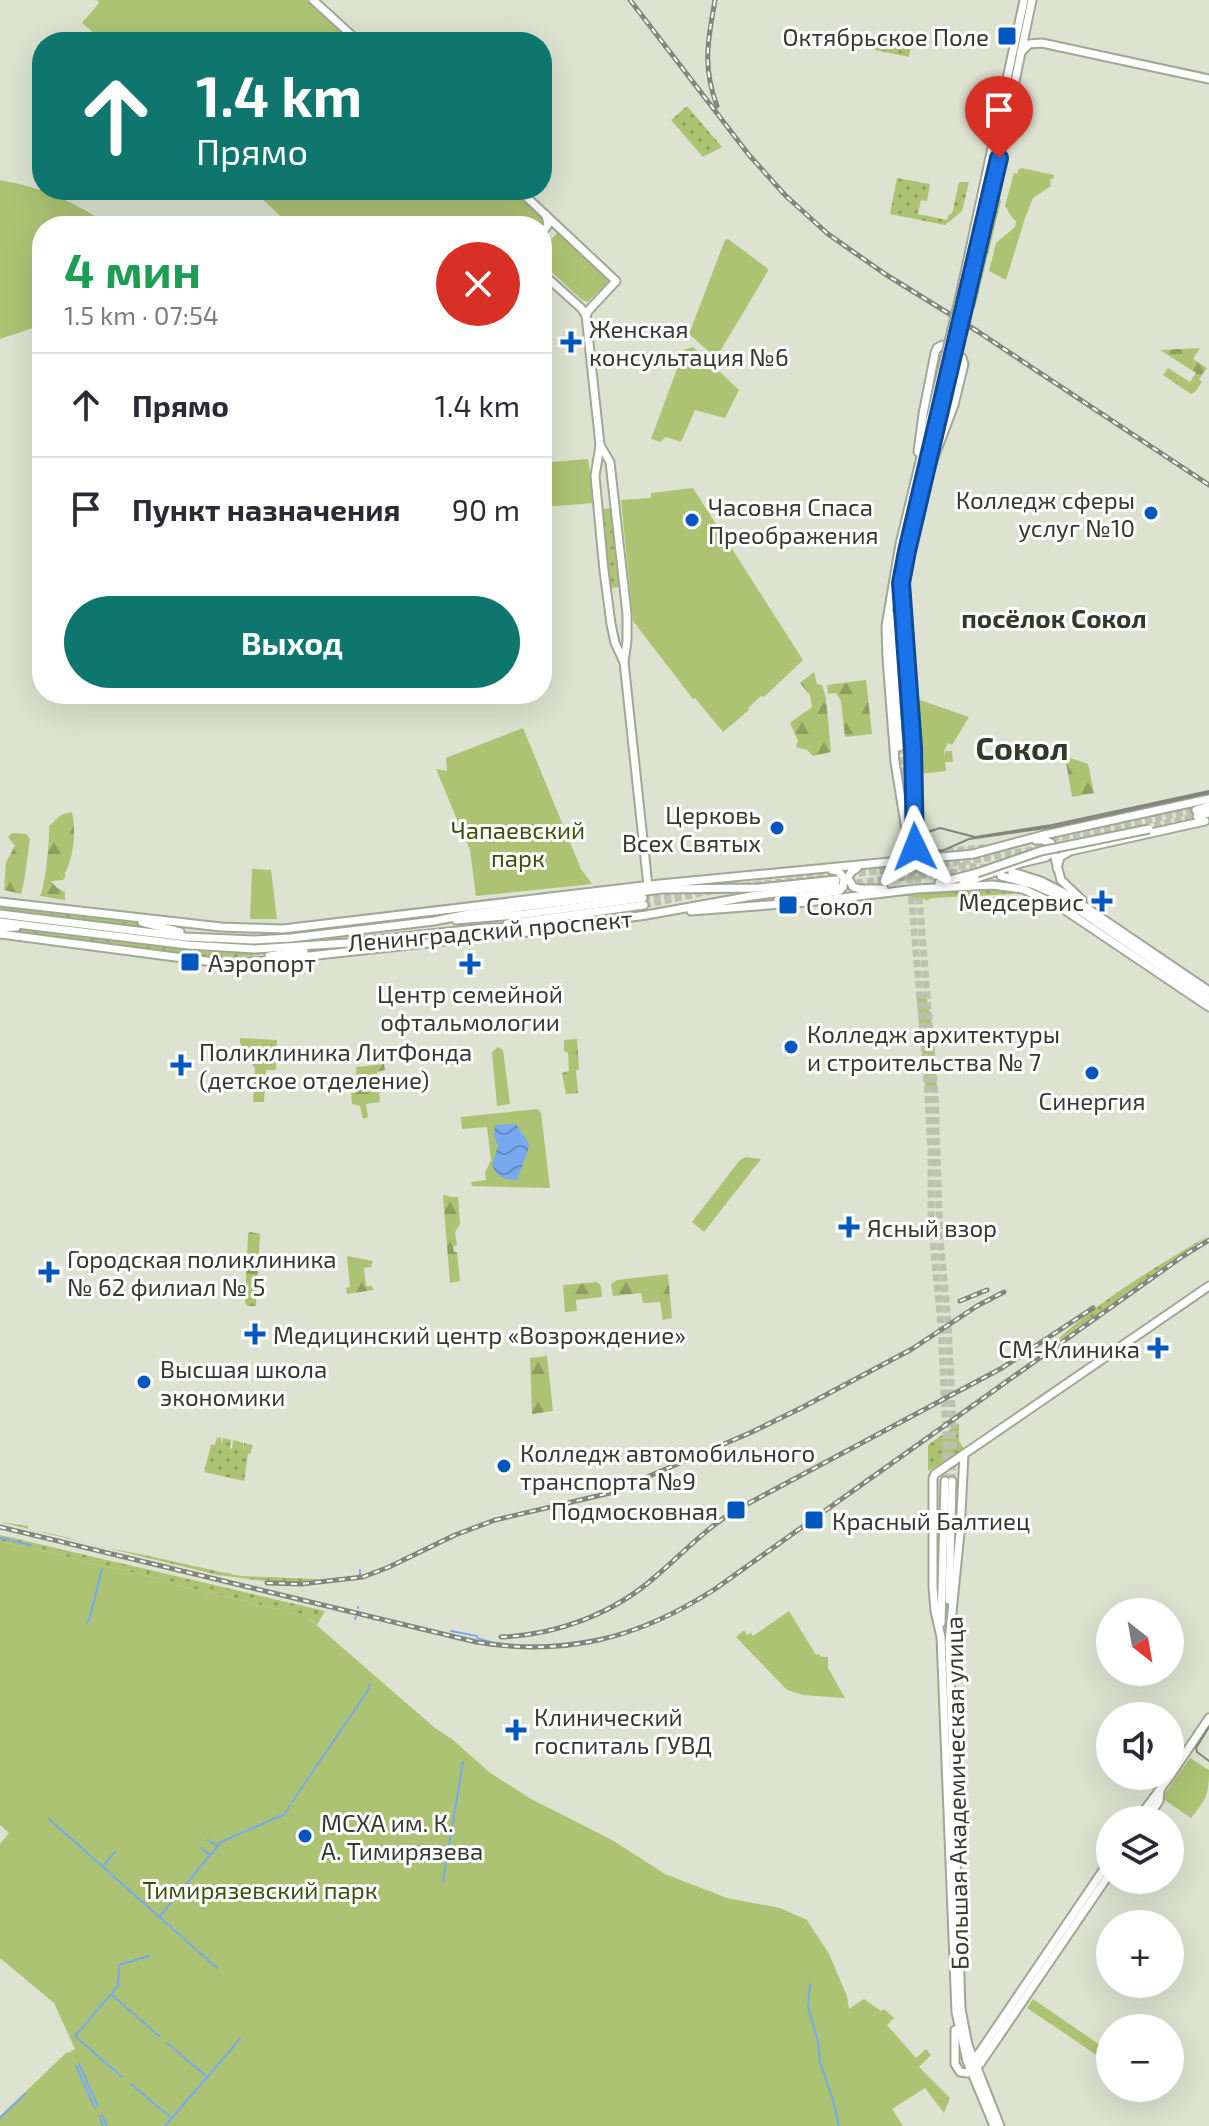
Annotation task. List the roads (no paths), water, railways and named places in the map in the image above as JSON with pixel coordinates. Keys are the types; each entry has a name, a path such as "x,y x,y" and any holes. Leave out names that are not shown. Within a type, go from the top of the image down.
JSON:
{"main road":[{"path":"313,0 348,32"},
{"path":"986,198 1024,0"},
{"path":"892,597 892,642 903,747 898,609 901,583 918,488 1032,0"},
{"path":"1027,23 1032,36 1042,43"},
{"path":"1020,53 1029,44 1042,43 1209,79"},
{"path":"530,200 546,215"},
{"path":"552,220 616,281 586,315"},
{"path":"552,226 562,229"},
{"path":"552,282 586,315 600,450 595,476 597,502 611,624 624,662"},
{"path":"578,305 591,307"},
{"path":"891,863 903,854 908,843 895,762 886,626 900,544 918,488 946,429 964,364 962,358 943,345 936,350 922,419 918,488"},
{"path":"600,450 610,462 627,623 624,662 648,886"},
{"path":"597,502 601,507 606,507 614,502"},
{"path":"901,583 913,760 914,842 920,853 941,857"},
{"path":"611,624 614,630 619,631 627,623"},
{"path":"0,902 240,928 283,929 648,886 979,852 1209,799"},
{"path":"1208,818 1196,813 1209,806"},
{"path":"917,889 1041,851 1208,818"},
{"path":"1057,868 1060,857 1070,851 1208,818"},
{"path":"1017,842 1039,840 1052,845 1061,880 1119,929"},
{"path":"949,886 1046,857 1050,853 1049,847 1039,840"},
{"path":"866,865 851,872 849,881 853,887 908,890"},
{"path":"745,906 836,891 843,887 845,881 841,873 820,869"},
{"path":"1012,872 1053,887 1209,991"},
{"path":"1001,876 1057,895 1209,999"},
{"name":"Ленинградский проспект","path":"0,914 186,937 254,940 434,921 654,890 836,883 562,927 485,928 347,943 239,949 0,922"},
{"path":"646,915 949,886 992,885 1023,889 1053,902 1095,928 1209,1007"},
{"path":"434,921 643,901 485,928"},
{"path":"107,915 210,938"},
{"path":"0,933 219,962 263,961 562,927"},
{"path":"0,933 50,928"},
{"path":"1095,928 1126,943"},
{"path":"219,962 347,943"},
{"path":"964,1454 1209,1286"},
{"name":"Большая Академическая улица","path":"964,1454 935,1474 932,1481 956,2012 962,2047 997,2126"},
{"name":"Большая Академическая улица","path":"964,1454 949,1642 960,1992 962,2019 973,2067"},
{"path":"937,1584 949,1481 949,1642"},
{"path":"1184,1755 1209,1718"},
{"path":"1146,1806 1160,1791"},
{"path":"1156,1806 1160,1791"},
{"path":"973,2067 982,2048 1096,1881"},
{"path":"956,2012 956,2067 963,2073 973,2067 1096,1893"},
{"path":"968,2045 973,2050 982,2048"}],"water":[{"path":"516,1124 529,1144 517,1180 502,1177 492,1165 498,1146 494,1136 495,1125"}],"waterway":[{"path":"0,1538 10,1540"},
{"path":"13,1541 31,1545"},
{"path":"87,1623 102,1569"},
{"path":"451,1631 477,1636"},
{"path":"477,1638 525,1646 611,1636"},
{"path":"292,1802 370,1684"},
{"path":"443,1881 463,1762"},
{"path":"160,1916 221,1842 285,1814 290,1805"},
{"path":"49,1819 217,1968"},
{"path":"208,1840 217,1846"},
{"path":"201,1848 210,1855"},
{"path":"103,1866 115,1852"},
{"path":"122,2077 75,2036 118,1986 119,1965 149,1956"},
{"path":"810,1984 808,2007 839,2126"},
{"path":"112,1995 159,2036"},
{"path":"165,2126 240,2039"},
{"path":"167,2043 206,2076"},
{"path":"79,2064 98,2106"},
{"path":"76,2066 95,2108"},
{"path":"131,2084 170,2117"},
{"path":"0,2118 25,2094"},
{"path":"102,2115 107,2126"},
{"path":"99,2116 103,2126"}],"tunnel":[{"path":"899,747 903,797"},
{"path":"907,747 911,796"},
{"path":"1021,843 1104,830 1196,810"},
{"path":"1144,828 1197,816"},
{"path":"907,845 928,1094 931,1220 941,1325 946,1433 945,1481"},
{"path":"915,845 935,1094 940,1239 953,1428 952,1481"},
{"path":"926,854 989,847"},
{"path":"744,886 976,860 1041,848"},
{"path":"959,866 1012,872"},
{"path":"846,884 973,872"},
{"path":"700,887 735,879"},
{"path":"644,905 716,890"},
{"path":"643,898 680,891"}],"tram line":[{"path":"1209,791 1052,825 975,837 940,828 928,832 925,841 931,850 942,851 969,839 1053,827 1209,793"},
{"path":"1209,1727 1196,1748 1209,1761"}],"railway":[{"path":"630,0 749,155 786,196 828,234 1209,485"},
{"path":"715,0 708,65 717,106"},
{"path":"0,1527 476,1642 541,1647 601,1640 658,1620 715,1589 1209,1240"},
{"path":"960,1301 987,1290"},
{"path":"267,1583 301,1584 363,1577 495,1520 610,1493 803,1407 912,1349 1004,1292"},
{"path":"501,1637 563,1627 621,1602 736,1510 1002,1368 1093,1308"}],"place":[{"name":"Октябрьское Поле","path":"1007,36"},
{"name":"Женская консультация №6","path":"571,342"},
{"name":"Колледж сферы услуг №10","path":"1151,513"},
{"name":"Часовня Спаса Преображения","path":"692,520"},
{"name":"Церковь Всех Святых","path":"777,828"},
{"name":"Медсервис","path":"1102,901"},
{"name":"Сокол","path":"788,905"},
{"name":"Аэропорт","path":"190,962"},
{"name":"Центр семейной офтальмологии","path":"470,964"},
{"name":"Колледж архитектуры и строительства № 7","path":"791,1047"},
{"name":"Поликлиника ЛитФонда (детское отделение)","path":"181,1065"},
{"name":"Синергия","path":"1092,1073"},
{"name":"Ясный взор","path":"849,1227"},
{"name":"Городская поликлиника № 62 филиал № 5","path":"49,1272"},
{"name":"Медицинский центр «Возрождение»","path":"255,1334"},
{"name":"СМ-Клиника","path":"1158,1348"},
{"name":"Высшая школа экономики","path":"144,1382"},
{"name":"Колледж автомобильного транспорта №9","path":"504,1466"},
{"name":"Подмосковная","path":"736,1510"},
{"name":"Красный Балтиец","path":"814,1520"},
{"name":"Клинический госпиталь ГУВД","path":"516,1730"},
{"name":"МСХА им. К. А. Тимирязева","path":"305,1836"}],"district":[{"name":"посёлок Сокол","path":"1054,617"},
{"name":"Сокол","path":"1022,747"}],"park label":[{"name":"Чапаевский парк","path":"518,843"},
{"name":"Тимирязевский парк","path":"260,1889"}]}
